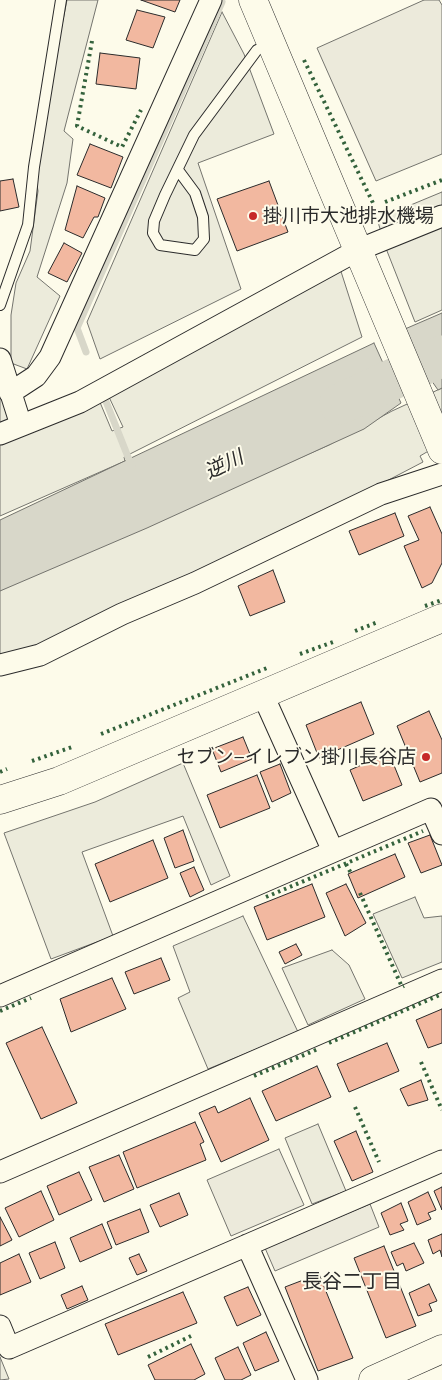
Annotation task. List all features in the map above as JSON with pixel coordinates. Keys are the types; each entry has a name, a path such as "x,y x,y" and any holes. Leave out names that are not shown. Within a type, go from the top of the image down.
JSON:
{"street":[{"path":"10,393 36,376 50,357 211,0"},
{"path":"253,0 442,449"},
{"path":"0,434 80,402 362,259 442,216"},
{"path":"0,359 21,425"},
{"path":"0,665 40,654 381,494 442,474"},
{"path":"0,800 59,781 442,618"},
{"path":"262,693 333,851"},
{"path":"0,996 431,809 442,834"},
{"path":"0,1172 442,980"},
{"path":"0,1326 9,1348 442,1161"},
{"path":"247,1245 307,1380"},
{"path":"373,1380 442,1349"}],"lane":[{"path":"0,305 28,225 34,167 61,0"},
{"path":"178,170 195,193 203,217 204,239 194,250 160,245 153,233 154,221 194,135 257,50 272,44"}],"shaded area":[{"path":"67,0 98,0 64,131 73,139 67,183 37,277 60,296 27,369 11,363 11,315 16,283 30,251 38,191 34,167"},
{"path":"424,0 439,0 442,5 442,154 376,181 317,48"},
{"path":"222,12 244,54 274,134 198,163 241,289 100,359 87,322"},
{"path":"442,192 442,310 415,322 387,251 377,219"},
{"path":"337,259 362,337 124,457 125,461 0,516 0,442 99,400 112,431 123,427 109,397"},
{"path":"0,384 14,424 0,430"},
{"path":"442,388 442,443 420,456 423,462 172,593 0,665 0,590 329,445 392,411"},
{"path":"183,763 230,876 211,885 183,816 82,852 113,936 51,959 4,833 95,802"},
{"path":"415,897 424,918 442,916 442,962 402,978 373,914"},
{"path":"243,916 298,1032 208,1069 178,998 190,992 173,946"},
{"path":"332,950 349,965 365,999 308,1025 282,968"},
{"path":"318,1124 346,1191 312,1204 285,1138"},
{"path":"279,1149 304,1205 231,1236 207,1180"},
{"path":"370,1204 379,1227 275,1271 265,1248"},
{"path":"0,1357 9,1379 0,1380"}],"water":[{"path":"442,313 442,388 438,390 398,332"},
{"path":"374,343 401,403 364,429 147,528 0,591 0,520"}],"building":[{"path":"141,0 180,0 175,12"},
{"path":"137,10 165,17 153,48 126,40"},
{"path":"100,53 140,58 136,89 96,84"},
{"path":"90,144 123,157 111,188 77,175"},
{"path":"13,179 19,207 0,211 0,181"},
{"name":"掛川市大池排水機場","path":"269,181 288,232 237,251 217,199"},
{"path":"77,186 105,198 98,217 94,217 83,238 65,230"},
{"path":"64,243 82,253 67,282 48,273"},
{"path":"430,507 442,534 442,563 432,583 422,588 404,546 419,540 408,516"},
{"path":"395,513 404,536 359,555 349,531"},
{"path":"273,570 285,602 250,616 238,586"},
{"path":"361,702 374,734 319,758 306,725"},
{"name":"セブン−イレブン掛川長谷店","path":"429,711 442,740 442,773 420,782 397,726"},
{"path":"243,737 252,759 221,772 212,749"},
{"path":"389,753 402,785 363,801 350,770"},
{"path":"280,764 291,793 272,802 260,772"},
{"path":"257,775 270,808 220,828 207,795"},
{"path":"183,830 194,861 175,868 164,838"},
{"path":"430,835 442,865 421,873 408,843"},
{"path":"153,840 168,878 110,902 95,864"},
{"path":"395,854 405,877 358,898 348,874"},
{"path":"194,867 204,890 190,897 180,873"},
{"path":"312,884 325,917 267,940 254,907"},
{"path":"346,884 366,923 345,936 326,893"},
{"path":"296,944 302,955 285,964 279,952"},
{"path":"161,958 170,980 134,994 125,972"},
{"path":"112,978 126,1009 71,1032 60,999"},
{"path":"442,1009 442,1043 428,1048 416,1020"},
{"path":"42,1027 77,1103 41,1119 6,1043"},
{"path":"387,1043 399,1071 349,1092 337,1064"},
{"path":"317,1066 331,1097 276,1121 262,1091"},
{"path":"421,1080 428,1100 408,1106 400,1089"},
{"path":"250,1098 269,1140 221,1162 199,1113 215,1106 218,1113"},
{"path":"195,1122 204,1142 200,1144 206,1160 137,1188 123,1152"},
{"path":"356,1131 373,1172 352,1181 334,1141"},
{"path":"119,1155 134,1189 104,1202 89,1167"},
{"path":"79,1172 92,1200 59,1215 47,1186"},
{"path":"442,1187 442,1210 434,1191"},
{"path":"41,1191 54,1220 19,1237 5,1208"},
{"path":"428,1192 436,1210 428,1213 431,1219 417,1225 408,1202"},
{"path":"179,1193 188,1215 160,1227 150,1205"},
{"path":"401,1203 408,1221 400,1224 404,1230 390,1235 381,1213"},
{"path":"140,1209 149,1232 116,1245 107,1222"},
{"path":"0,1217 12,1240 0,1246"},
{"path":"102,1224 112,1248 80,1262 70,1238"},
{"path":"442,1234 442,1257 440,1250 433,1254 428,1240"},
{"path":"55,1242 65,1268 40,1279 29,1253"},
{"path":"414,1243 424,1263 406,1271 403,1263 397,1266 391,1252"},
{"path":"384,1246 416,1326 386,1338 354,1258"},
{"path":"19,1254 31,1282 0,1295 0,1263"},
{"path":"139,1254 147,1271 137,1275 129,1258"},
{"path":"319,1274 353,1358 318,1371 285,1287"},
{"path":"429,1284 437,1301 429,1304 432,1311 418,1316 409,1293"},
{"path":"82,1286 88,1300 67,1309 61,1295"},
{"path":"248,1287 261,1315 237,1326 224,1297"},
{"path":"183,1292 197,1323 118,1355 105,1324"},
{"path":"266,1332 279,1361 255,1371 243,1343"},
{"path":"191,1344 205,1374 194,1380 155,1380 148,1365"},
{"path":"238,1347 251,1375 241,1380 225,1380 215,1358"}],"waterway":[{"path":"86,352 77,328 222,2"},
{"name":"逆川","path":"340,404 442,356"},
{"path":"105,399 132,467"}],"hedge":[{"path":"92,41 77,126 122,147 141,110"},
{"path":"304,60 373,203"},
{"path":"385,202 442,180"},
{"path":"425,606 442,600"},
{"path":"355,631 378,622"},
{"path":"300,654 333,642"},
{"path":"101,734 267,668"},
{"path":"32,761 72,747"},
{"path":"0,772 7,769"},
{"path":"266,897 423,831"},
{"path":"346,864 352,875"},
{"path":"360,893 402,987 404,986"},
{"path":"329,1043 442,994"},
{"path":"0,1011 31,998"},
{"path":"254,1076 318,1049"},
{"path":"421,1062 442,1110"},
{"path":"355,1107 379,1162"},
{"path":"148,1357 191,1336"}],"place":[{"name":"掛川市大池排水機場","path":"253,216"},
{"name":"セブン−イレブン掛川長谷店","path":"426,757"}],"district":[{"name":"長谷二丁目","path":"352,1282"}]}
